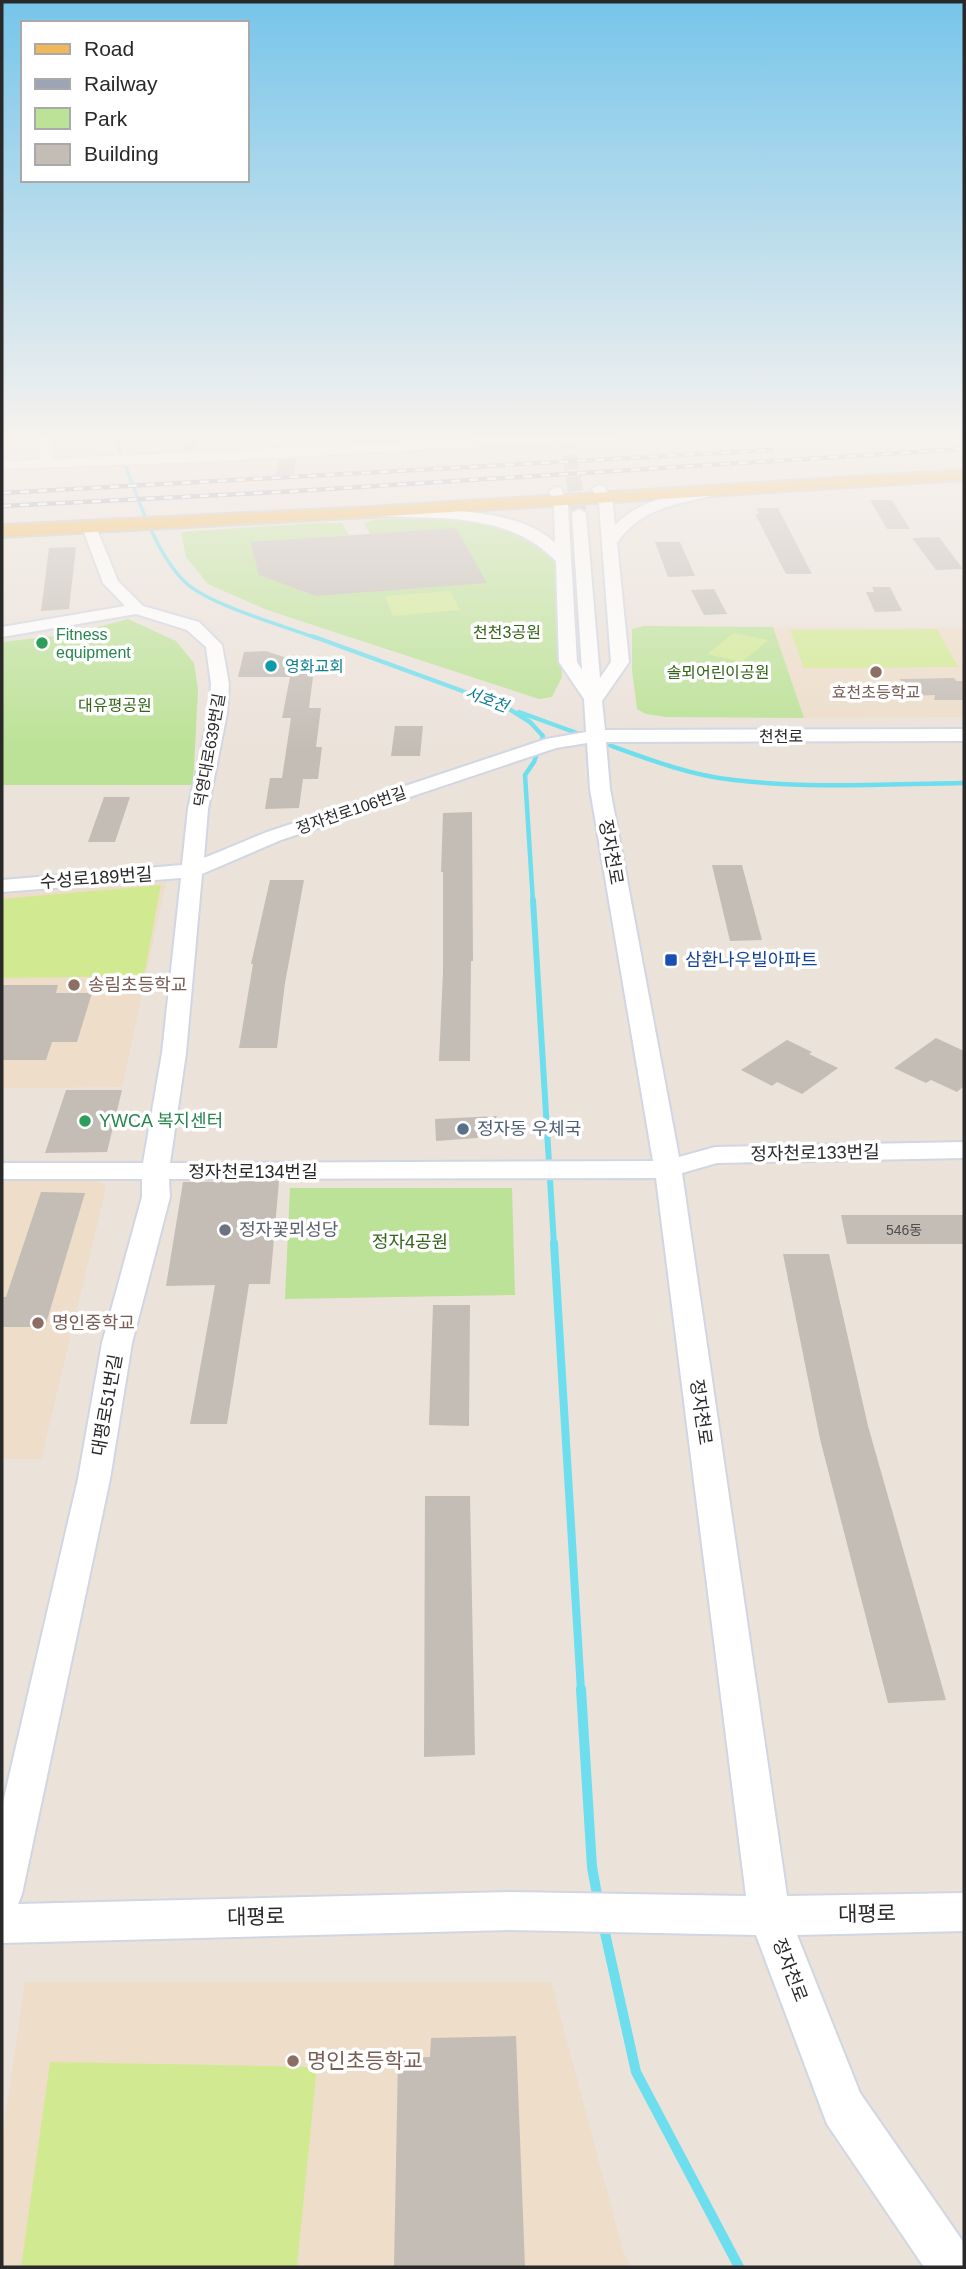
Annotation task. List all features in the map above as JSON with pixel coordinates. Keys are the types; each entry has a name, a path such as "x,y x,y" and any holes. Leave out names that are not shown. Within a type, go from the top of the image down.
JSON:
{"street":[{"name":"덕영대로639번길","path":"99,539 111,583 137,609 193,626 214,645 220,668 218,713 198,809 191,871"},
{"path":"541,539 552,545 562,559"},
{"path":"561,539 568,662 595,708"},
{"name":"정자천로","path":"581,539 600,789 668,1169 769,1916 843,2108 952,2267"},
{"path":"595,708 620,662 608,539"},
{"path":"609,544 612,539"},
{"path":"2,632 137,609"},
{"name":"천천로","path":"597,737 964,736"},
{"name":"정자천로106번길","path":"191,871 274,836 514,754 553,743 597,737"},
{"name":"수성로189번길","path":"2,886 191,871"},
{"name":"대평로51번길","path":"2,1894 94,1479 117,1343 156,1197 155,1172 174,1054 191,871"},
{"name":"정자천로133번길","path":"668,1169 715,1155 964,1150"},
{"name":"정자천로134번길","path":"2,1171 503,1172 668,1169"},
{"name":"대평로","path":"2,1924 511,1911 769,1916 964,1912"}],"shaded area":[{"name":"효천초등학교","path":"773,627 964,628 964,717 804,718"},
{"name":"송림초등학교","path":"166,882 122,1087 2,1088 2,895"},
{"name":"명인중학교","path":"95,1176 106,1187 41,1459 2,1459 2,1177"},
{"name":"명인초등학교","path":"25,1982 551,1982 623,2251 631,2267 2,2267 2,2141"}],"green space":[{"name":"천천3공원","path":"182,539 301,539 250,543 260,575 315,596 366,539 530,539 555,559 562,677 552,697 539,699 267,610 208,584 186,557"},
{"path":"450,591 460,610 393,616 385,596"},
{"name":"대유평공원","path":"128,619 176,641 194,663 198,690 193,785 2,785 2,642 71,634"},
{"name":"솔뫼어린이공원","path":"644,626 773,627 804,718 666,717 646,714 637,709 632,670 632,629"},
{"path":"937,629 958,667 804,668 790,630"},
{"path":"734,633 768,640 742,662 707,654"},
{"path":"161,885 144,976 2,978 2,899"},
{"name":"정자4공원","path":"290,1188 512,1188 515,1295 285,1299"},
{"path":"50,2062 317,2067 297,2267 21,2267"}],"building":[{"path":"296,539 462,539 487,583 315,596 259,575 250,542"},
{"path":"768,539 794,539 812,574 786,574"},
{"path":"913,539 940,539 963,569 936,570"},
{"path":"655,542 680,542 695,576 668,577"},
{"path":"76,547 69,609 41,611 49,548"},
{"path":"872,587 890,587 902,611 875,612 866,592 874,592"},
{"path":"714,589 727,614 704,615 691,590"},
{"path":"266,651 302,663 301,670 314,669 309,708 321,708 316,747 322,747 318,779 303,779 299,808 265,809 270,778 282,778 291,718 282,718 290,677 238,677 244,652"},
{"name":"효천초등학교","path":"954,678 956,681 964,681 964,700 934,700 935,695 909,696 900,679"},
{"path":"395,726 423,726 420,756 391,756"},
{"path":"104,797 130,797 115,842 88,842"},
{"path":"472,812 473,961 470,1061 439,1061 443,972 443,813"},
{"path":"712,865 742,865 762,940 730,941"},
{"path":"270,880 304,880 285,983 277,1048 239,1048 251,964"},
{"name":"송림초등학교","path":"2,985 58,985 56,993 92,993 77,1042 52,1042 46,1060 2,1060"},
{"path":"936,1038 964,1051 964,1086 957,1092 931,1080 926,1083 894,1068"},
{"path":"787,1040 838,1068 802,1094 777,1082 772,1086 741,1070"},
{"name":"YWCA 복지센터","path":"66,1090 122,1090 107,1152 45,1153"},
{"name":"정자동 우체국","path":"497,1116 488,1131 477,1138 436,1141 435,1119"},
{"name":"정자꽃뫼성당","path":"279,1181 270,1284 249,1284 227,1424 190,1424 215,1285 166,1286 183,1182"},
{"name":"명인중학교","path":"41,1192 85,1193 45,1327 2,1327 2,1297 6,1297"},
{"path":"841,1215 964,1215 964,1244 847,1244"},
{"path":"783,1254 829,1254 868,1426 946,1700 888,1703 820,1439"},
{"path":"433,1305 470,1305 469,1426 429,1425"},
{"path":"425,1496 470,1496 475,1755 424,1757"},
{"name":"명인초등학교","path":"516,2036 525,2267 394,2267 398,2058 430,2057 431,2038"}],"waterway":[{"name":"서호천","path":"156,539 174,569 197,591 229,607 316,638"},
{"name":"서호천","path":"312,636 509,708"},
{"path":"506,707 530,722 543,736 534,762 525,775 533,902"},
{"name":"서호천","path":"519,712 585,736"},
{"name":"서호천","path":"601,742 683,770 734,780 820,785 964,783"},
{"path":"533,900 554,1245"},
{"path":"554,1243 581,1691"},
{"path":"581,1689 592,1867 598,1900"},
{"path":"603,1924 636,2072 739,2267"}],"place":[{"name":"Fitness equipment","path":"42,643"},
{"name":"영화교회","path":"271,666"},
{"name":"효천초등학교","path":"876,672"},
{"name":"삼환나우빌아파트","path":"671,960"},
{"name":"송림초등학교","path":"74,985"},
{"name":"YWCA 복지센터","path":"85,1121"},
{"name":"정자동 우체국","path":"463,1129"},
{"name":"정자꽃뫼성당","path":"225,1230"},
{"name":"명인중학교","path":"38,1323"},
{"name":"명인초등학교","path":"293,2061"}]}
